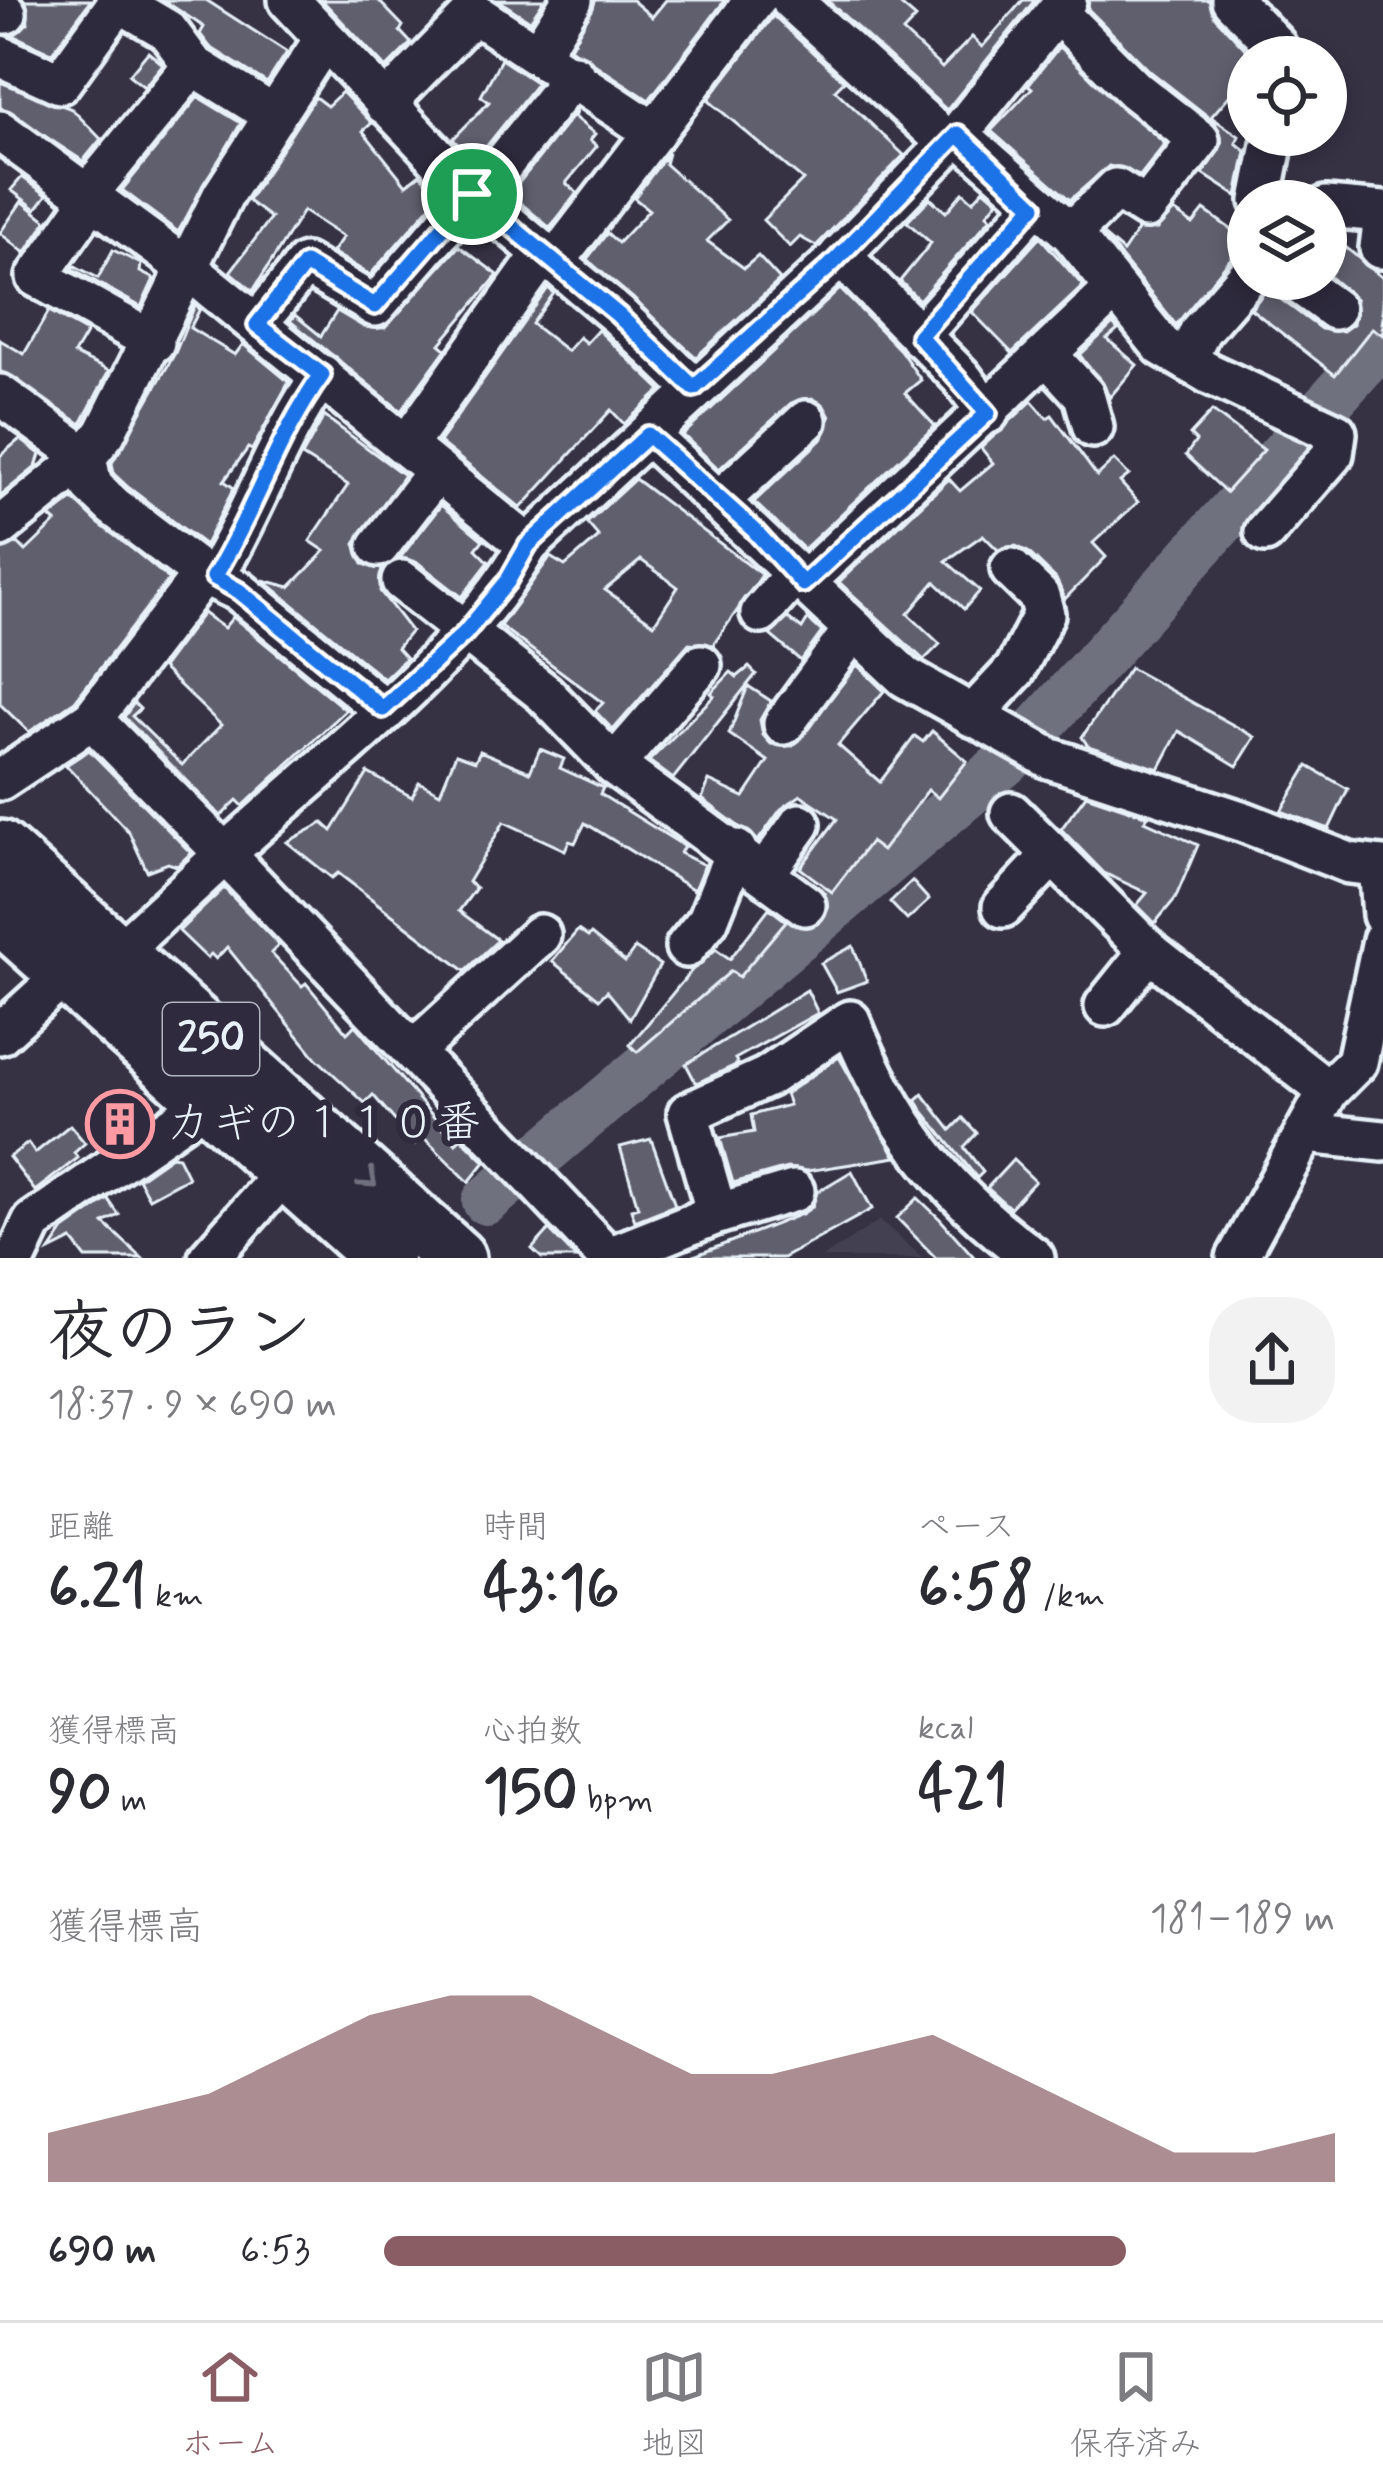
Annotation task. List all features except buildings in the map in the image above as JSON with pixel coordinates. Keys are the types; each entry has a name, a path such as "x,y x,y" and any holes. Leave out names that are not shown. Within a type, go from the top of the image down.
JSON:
{"highway":[{"name":"250","path":"0,850 209,1100 287,1170 428,1249"},
{"name":"250","path":"0,913 93,963 428,1249"}],"street":[{"path":"289,0 474,196 618,315 694,388"},
{"path":"538,53 572,0"},
{"path":"406,445 755,0"},
{"path":"1232,0 1266,36"},
{"path":"0,56 22,70 35,68 60,83 117,2 167,30 193,64 275,116"},
{"path":"798,2 953,138 1071,233 1162,346 1336,433 1333,454 1265,532"},
{"path":"0,1034 225,854 465,633 507,582 528,545 840,255 953,138 1061,6 1135,90 1199,140 1146,208 1116,190 1071,233"},
{"path":"385,104 474,14 574,75 654,132"},
{"path":"0,527 86,457 105,433 223,195 323,40"},
{"path":"154,342 37,277 90,197 193,64"},
{"path":"257,325 305,264 375,306 574,75"},
{"path":"0,131 187,268 528,545"},
{"path":"919,336 1034,206"},
{"path":"1347,215 1382,228"},
{"path":"840,255 988,413"},
{"path":"761,614 988,413 1114,290"},
{"path":"1187,360 1200,331 1227,300"},
{"path":"1322,300 1334,309"},
{"path":"1049,357 1084,395 1093,427"},
{"path":"1,780 92,719 208,576 256,507 270,459 322,375"},
{"path":"0,395 86,457 97,492 208,576 249,598 383,709"},
{"path":"720,500 806,421"},
{"path":"648,435 905,677 1049,758 1349,862 1381,867 1383,915"},
{"path":"379,546 437,470"},
{"path":"972,716 1015,670 1044,614 1039,596 1011,569"},
{"path":"402,581 544,693 614,765 679,791 751,862 805,905"},
{"path":"784,724 853,630"},
{"path":"614,765 697,686"},
{"path":"92,719 609,1258 717,1214 794,1191"},
{"path":"1011,813 1149,951 1328,1091"},
{"path":"686,947 751,862 800,824"},
{"path":"1003,907 1051,856"},
{"path":"413,1052 540,935"},
{"path":"1237,1258 1328,1091 1357,1062 1377,1002 1383,940"},
{"path":"1105,1006 1149,951"},
{"path":"717,1214 688,1113 767,1076 858,1017 897,1090 909,1140 968,1184 1034,1258"},
{"path":"16,1258 33,1222 209,1100"},
{"path":"1307,1133 1383,1141"},
{"path":"209,1258 287,1170"}],"shaded area":[{"path":"880,1220 923,1258 822,1258"}],"waterway":[{"path":"486,1201 1013,756 1383,342"}],"place":[{"name":"カギの１１０番","path":"120,1124"}],"route":[{"path":"958,134 1034,206 919,336 961,377 988,413 803,584 754,530 648,435 528,545 507,582 465,633 383,709 239,591 214,577 256,507 270,459 322,375 257,325 305,264 375,306 472,194 618,315 694,388 830,266 958,134"}]}
